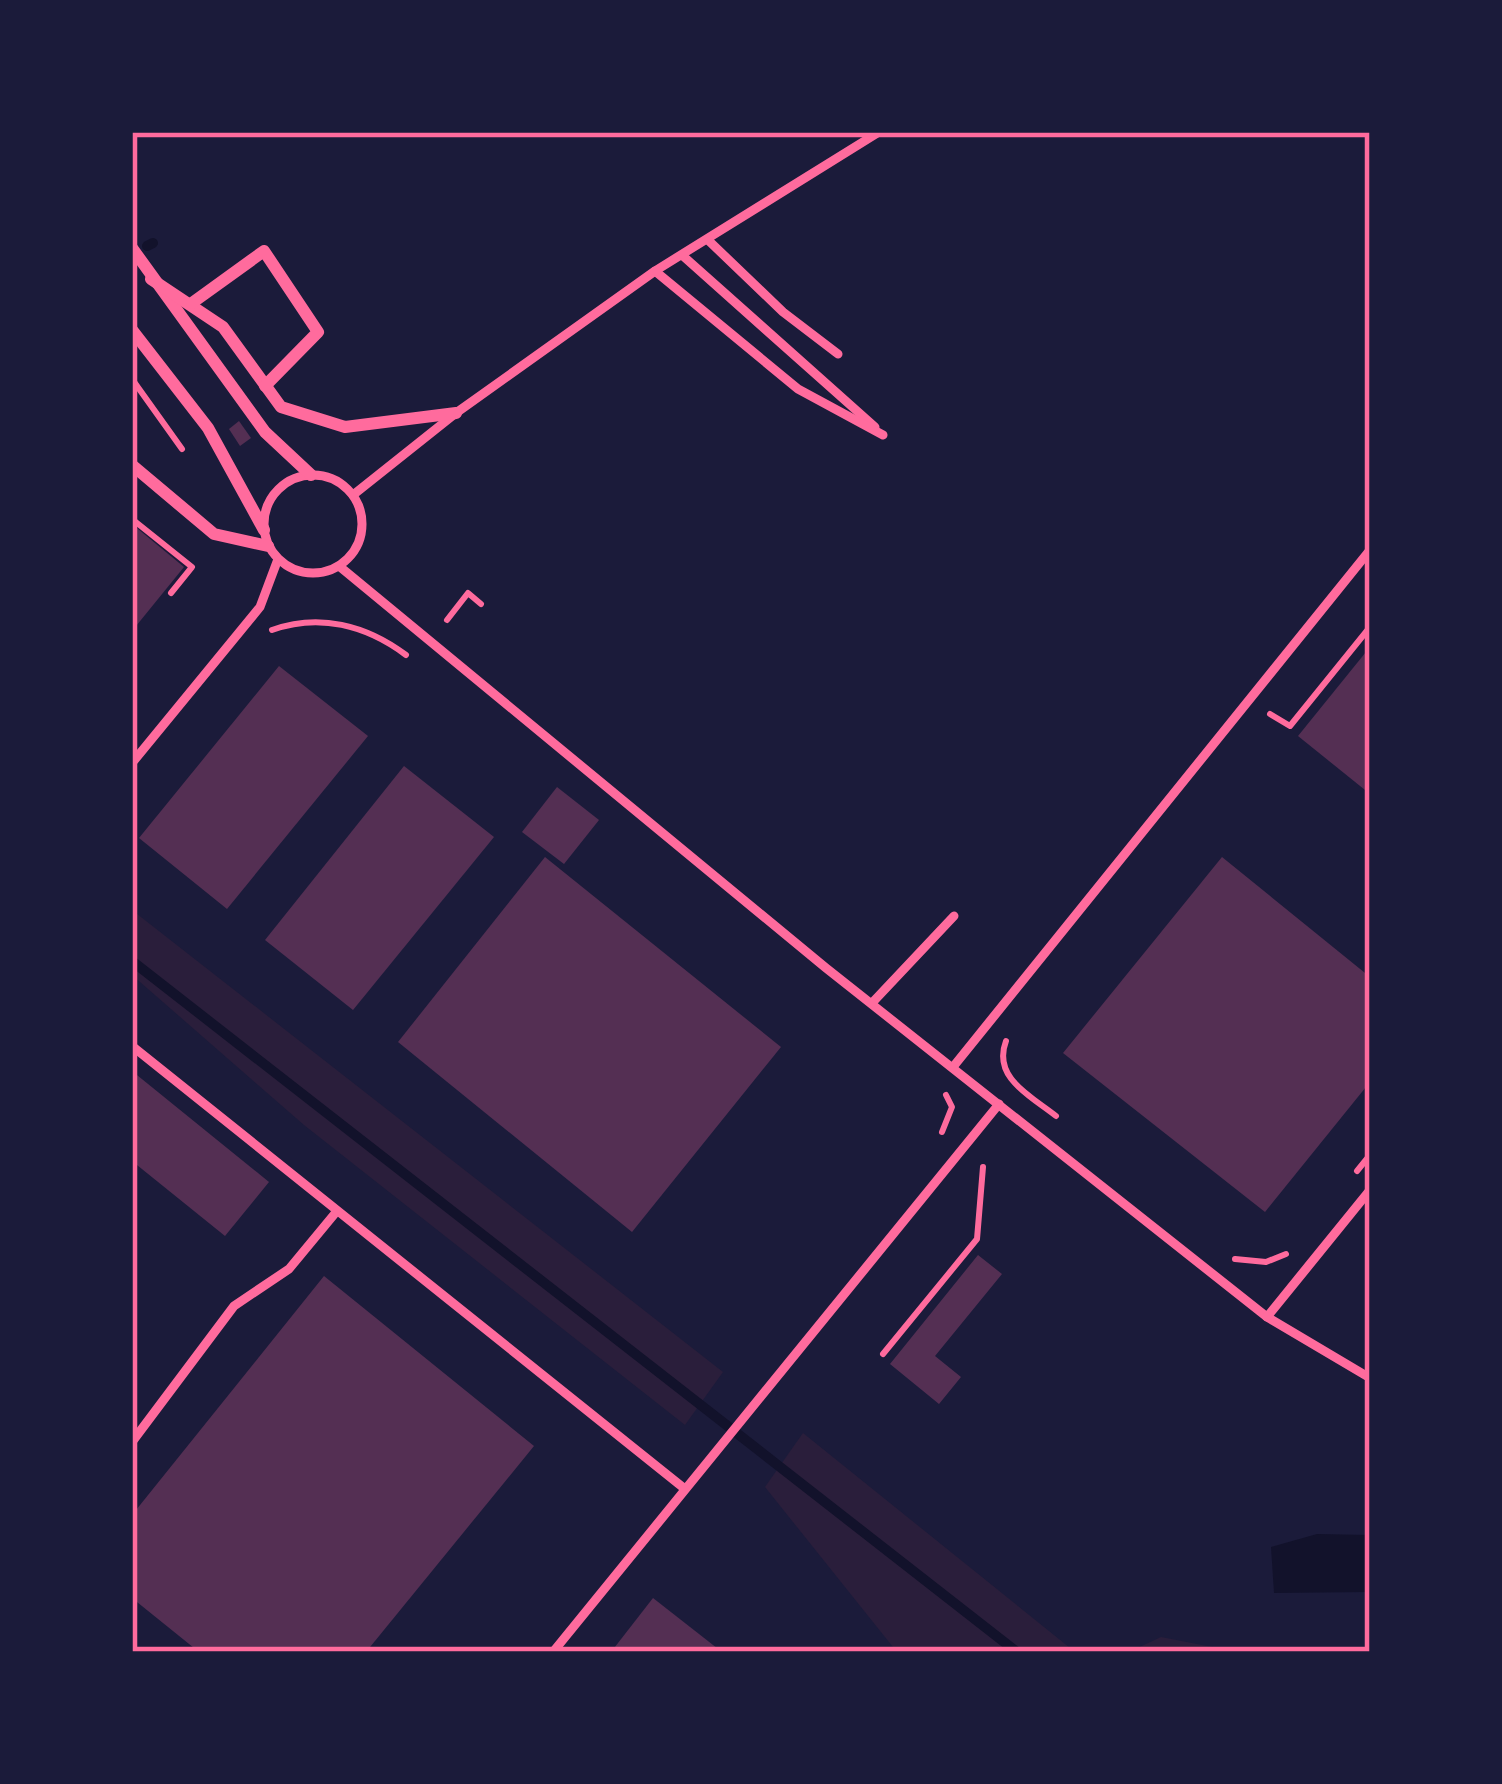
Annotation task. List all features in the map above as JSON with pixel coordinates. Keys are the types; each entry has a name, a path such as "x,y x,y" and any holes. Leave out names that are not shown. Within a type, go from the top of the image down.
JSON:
{"street":[{"path":"132,248 265,433 311,475"},
{"path":"192,302 264,251 318,332 265,386"},
{"path":"151,279 192,302 223,327 281,407 345,427 456,413"},
{"path":"132,330 208,428 264,530"},
{"path":"132,465 214,534 268,546"}],"lane":[{"path":"353,495 456,413 656,271 879,132"},
{"path":"708,240 783,312 838,354"},
{"path":"656,271 798,389 883,435 826,378 682,256"},
{"path":"311,475 327,477 353,495 362,526 351,556 339,566 307,573 278,559 264,530 270,498 296,478 311,475"},
{"path":"953,1067 1370,550"},
{"path":"132,763 260,608 278,559"},
{"path":"339,566 872,1004 1267,1317 1370,1378"},
{"path":"872,1004 954,916"},
{"path":"132,1046 685,1489"},
{"path":"553,1652 999,1104"},
{"path":"1267,1317 1370,1190"},
{"path":"132,1442 234,1306 289,1269 338,1211"}],"path":[{"path":"132,379 182,449"},
{"path":"132,519 192,567 171,593"},
{"path":"447,620 468,593 481,604"},
{"path":"262,634 297,622 331,622 373,636 413,660"},
{"path":"1263,723 1272,712 1289,726 1370,627"},
{"path":"1016,1027 1000,1056 1005,1074 1060,1119"},
{"path":"941,1133 952,1107 945,1093"},
{"path":"1355,1173 1370,1155"},
{"path":"884,1354 977,1239 983,1167"},
{"path":"1224,1252 1251,1263 1266,1262 1297,1246"}],"shaded area":[{"path":"132,910 723,1372 685,1425 304,1125 132,975"},
{"path":"803,1433 1075,1652 897,1652 765,1487"},
{"path":"1317,1534 1370,1535 1370,1592 1274,1593 1271,1547"},
{"path":"1161,1637 1238,1652 1129,1652"}],"building":[{"path":"239,421 251,438 240,446 229,429"},
{"path":"132,524 184,567 132,631"},
{"path":"1370,647 1370,794 1298,736"},
{"path":"279,666 368,736 227,909 139,838"},
{"path":"404,766 494,837 353,1010 265,940"},
{"path":"557,787 599,820 564,864 522,832"},
{"path":"545,857 781,1047 632,1232 398,1042"},
{"path":"1222,857 1370,977 1370,1082 1265,1212 1063,1053"},
{"path":"132,1071 269,1182 225,1236 132,1161"},
{"path":"978,1255 1002,1274 935,1356 961,1377 939,1404 890,1364"},
{"path":"324,1276 534,1446 366,1652 199,1652 132,1598 132,1515"},
{"path":"653,1598 722,1652 611,1652"}],"waterway":[{"path":"147,246 153,243"},
{"path":"132,961 1017,1652"}]}
